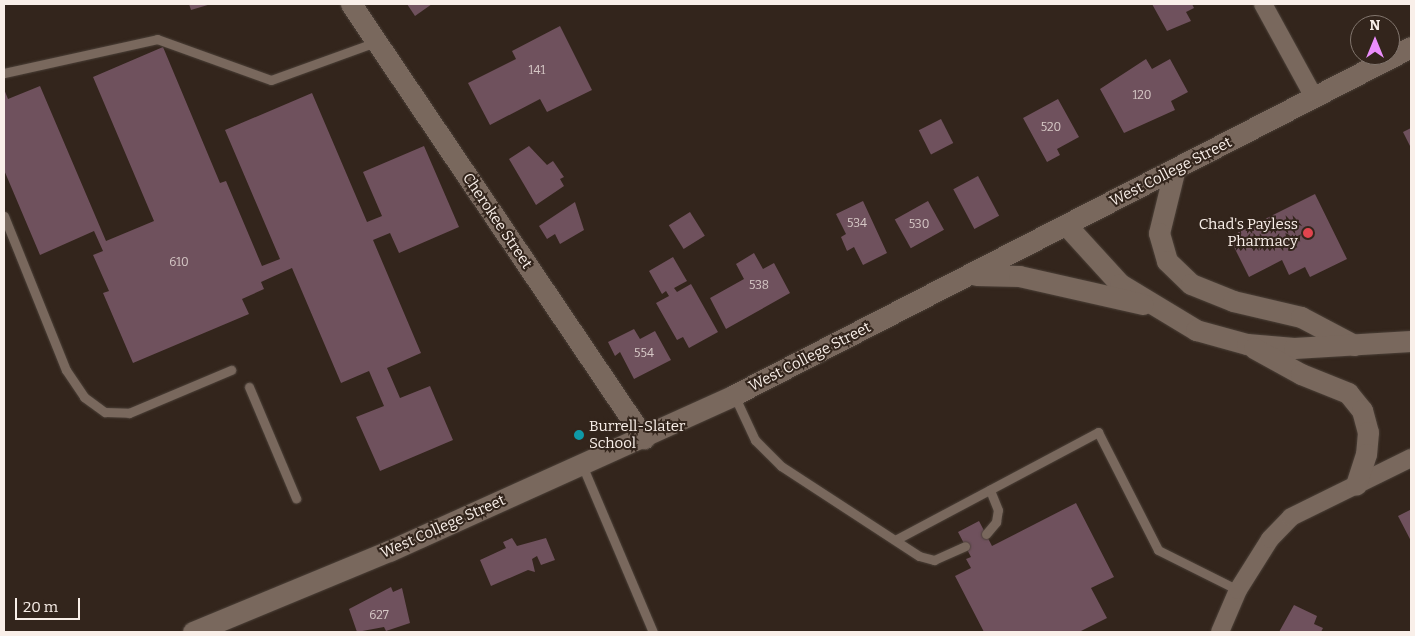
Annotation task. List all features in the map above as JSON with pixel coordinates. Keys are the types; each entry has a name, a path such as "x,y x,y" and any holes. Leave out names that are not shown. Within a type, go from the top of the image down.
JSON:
{"street":[{"name":"Cherokee Street","path":"351,4 644,438"},
{"path":"1263,4 1314,97"},
{"name":"West College Street","path":"193,632 644,438 734,395 974,275 1411,47"},
{"path":"1174,172 1159,232 1167,261 1192,284 1232,301 1301,317 1354,345"},
{"path":"1067,226 1120,284 1196,330 1247,344 1294,348 1411,341"},
{"path":"974,275 1027,277 1156,307"},
{"path":"1247,344 1301,374 1348,393 1357,404 1368,432 1356,484"},
{"path":"1220,632 1238,590 1270,539 1291,517 1411,458"}],"lane":[{"path":"4,73 157,39 271,80 377,42"},
{"path":"4,216 66,370 84,397 105,412 129,413 231,370"},
{"path":"249,387 296,498"},
{"path":"734,395 755,440 781,466 897,539 919,556 934,560 965,546"},
{"path":"897,539 1098,432 1158,550 1238,590"},
{"path":"582,465 654,632"},
{"path":"986,534 996,522 998,510 990,490"}],"building":[{"path":"189,4 211,4 191,10"},
{"path":"407,4 432,4 415,16"},
{"path":"1152,4 1192,4 1194,8 1186,12 1191,21 1167,31"},
{"path":"560,26 592,90 547,112 540,99 490,125 468,83 516,59 512,51"},
{"path":"163,47 220,183 226,181 262,266 280,259 225,130 312,93 367,222 382,216 363,172 424,146 459,227 399,253 390,233 373,240 421,353 387,368 400,398 430,386 453,440 380,471 356,417 384,406 369,371 341,383 292,268 261,282 264,289 242,299 249,314 133,363 103,293 109,291 93,255 103,251 94,231 40,255 4,170 4,89 8,99 40,86 106,241 154,221 93,77"},
{"path":"1146,59 1152,69 1170,59 1188,92 1171,101 1175,110 1124,133 1100,89"},
{"path":"1058,99 1079,137 1057,149 1060,155 1047,162 1023,118"},
{"path":"941,119 953,143 931,154 919,130"},
{"path":"1411,128 1411,148 1403,132"},
{"path":"529,146 547,165 553,161 564,177 560,179 564,186 536,205 509,159"},
{"path":"978,176 999,216 974,229 953,189"},
{"path":"1315,194 1347,259 1310,277 1305,267 1289,275 1282,260 1249,277 1229,237"},
{"path":"863,201 887,253 863,265 854,247 847,251 841,237 846,234 836,214"},
{"path":"928,201 944,230 911,248 895,219"},
{"path":"575,202 584,230 560,244 555,234 547,239 539,226"},
{"path":"690,212 705,236 684,249 669,225"},
{"path":"754,253 763,269 774,263 790,293 726,329 710,298 744,279 736,264"},
{"path":"673,257 687,281 674,288 677,292 691,284 718,332 689,348 683,337 677,340 656,303 669,296 666,291 662,294 649,271"},
{"path":"634,329 640,339 655,331 671,360 634,379 620,352 615,356 608,342"},
{"path":"1076,503 1114,577 1091,588 1107,618 1079,632 984,632 955,576 971,568 966,559 971,557 958,532 979,521 992,546"},
{"path":"1410,510 1411,513 1411,541 1398,516"},
{"path":"512,538 517,546 546,538 555,560 541,565 537,556 532,559 535,572 528,570 491,586 480,560 506,548 503,542"},
{"path":"391,587 393,592 402,588 410,623 386,631 384,627 357,632 349,609"},
{"path":"1294,605 1317,616 1314,624 1323,628 1321,632 1279,632"}],"place":[{"name":"Chad's Payless Pharmacy","path":"1308,233"},
{"name":"Burrell-Slater School","path":"579,435"}]}
